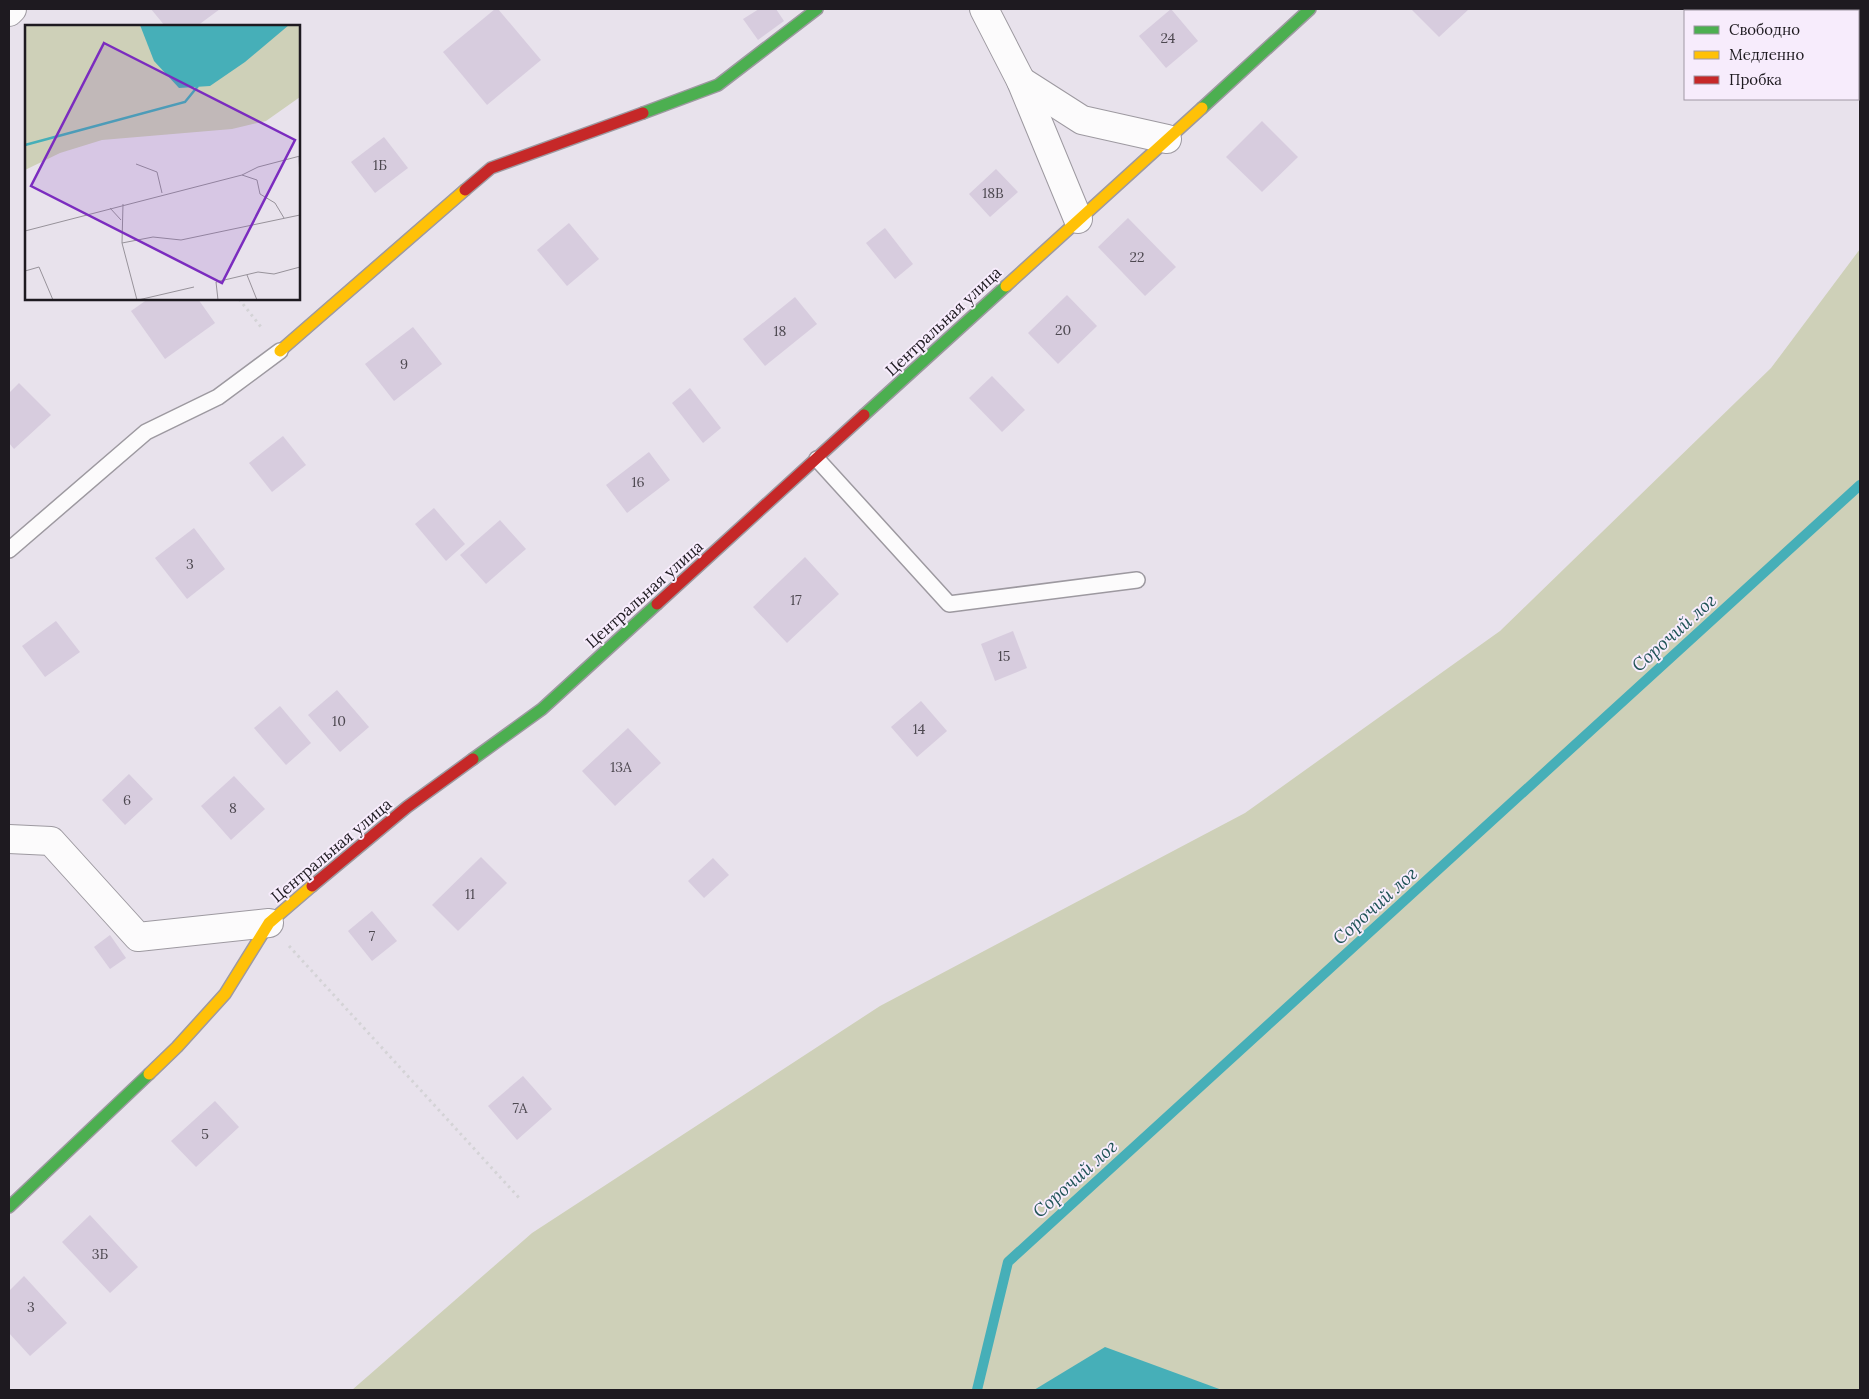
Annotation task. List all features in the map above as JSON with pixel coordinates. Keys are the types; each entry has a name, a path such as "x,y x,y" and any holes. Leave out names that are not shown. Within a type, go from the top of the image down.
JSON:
{"street":[{"path":"9,12 12,9"},
{"path":"280,351 492,168 718,85 817,9"},
{"path":"984,9 1021,81 1078,220"},
{"name":"Центральная улица","path":"9,1207 177,1047 225,994 269,923 407,807 542,709 1310,9"},
{"path":"1021,81 1082,120 1167,139"},
{"path":"9,839 51,841 138,937 269,923"}],"lane":[{"path":"9,550 146,432 218,397 280,351"},
{"path":"817,459 949,604 1137,580"}],"path":[{"path":"240,300 280,351"},
{"path":"269,923 521,1200"}],"green space":[{"path":"1860,249 1860,1390 352,1390 532,1233 880,1006 1245,813 1500,631 1771,368"}],"water":[{"path":"1105,1347 1222,1390 1034,1390"}],"building":[{"path":"151,9 220,9 198,25 164,25"},
{"path":"495,9 498,9 541,60 487,105 443,52"},
{"path":"759,9 776,9 784,21 758,40 743,19"},
{"path":"1171,9 1198,41 1166,68 1139,36"},
{"path":"1411,9 1469,9 1439,37"},
{"path":"1262,121 1298,157 1262,192 1226,157"},
{"path":"384,137 408,168 375,193 351,162"},
{"path":"996,169 1018,192 990,217 969,194"},
{"path":"1128,218 1176,267 1145,296 1098,247"},
{"path":"569,223 599,259 567,286 537,250"},
{"path":"885,228 913,264 895,279 866,243"},
{"path":"1067,295 1097,326 1058,364 1028,333"},
{"path":"795,297 817,324 765,366 743,339"},
{"path":"147,300 199,300 215,323 165,359 131,311"},
{"path":"413,327 442,364 394,401 365,364"},
{"path":"992,376 1025,410 1002,432 969,398"},
{"path":"19,383 51,415 14,449 9,443 9,393"},
{"path":"690,388 721,428 703,443 672,403"},
{"path":"283,436 306,465 272,492 249,463"},
{"path":"649,452 670,480 627,513 606,485"},
{"path":"434,508 465,544 446,561 415,524"},
{"path":"500,520 526,549 486,584 460,555"},
{"path":"194,528 225,569 187,599 155,558"},
{"path":"805,557 839,594 787,643 753,607"},
{"path":"56,621 80,652 45,677 22,646"},
{"path":"1013,631 1027,668 995,681 981,644"},
{"path":"337,690 369,727 340,752 308,715"},
{"path":"921,701 947,731 917,757 891,727"},
{"path":"280,706 311,743 286,765 254,728"},
{"path":"628,728 661,763 615,806 582,771"},
{"path":"129,774 153,799 125,825 102,800"},
{"path":"234,776 265,809 231,840 201,806"},
{"path":"481,857 507,883 458,931 432,905"},
{"path":"713,858 729,875 704,898 688,881"},
{"path":"372,911 397,941 372,961 348,931"},
{"path":"110,935 126,958 110,969 94,947"},
{"path":"523,1076 552,1109 517,1140 488,1106"},
{"path":"215,1101 239,1127 196,1167 171,1141"},
{"path":"90,1215 138,1267 110,1293 62,1242"},
{"path":"24,1276 67,1323 30,1356 9,1333 9,1291"}],"waterway":[{"name":"Сорочий лог","path":"977,1390 1008,1262 1860,485"}],"traffic: fast":[{"path":"643,113 718,85 817,9"},
{"path":"1202,108 1310,9"},
{"path":"864,415 1006,286"},
{"path":"473,759 542,709 657,604"},
{"path":"9,1207 149,1074"}],"traffic: slow":[{"path":"1006,286 1202,108"},
{"path":"280,351 465,190"},
{"path":"149,1074 177,1047 225,994 269,923 312,886"}],"traffic: jam":[{"path":"465,190 491,168 643,113"},
{"path":"657,604 864,415"},
{"path":"312,886 407,807 473,759"}]}
